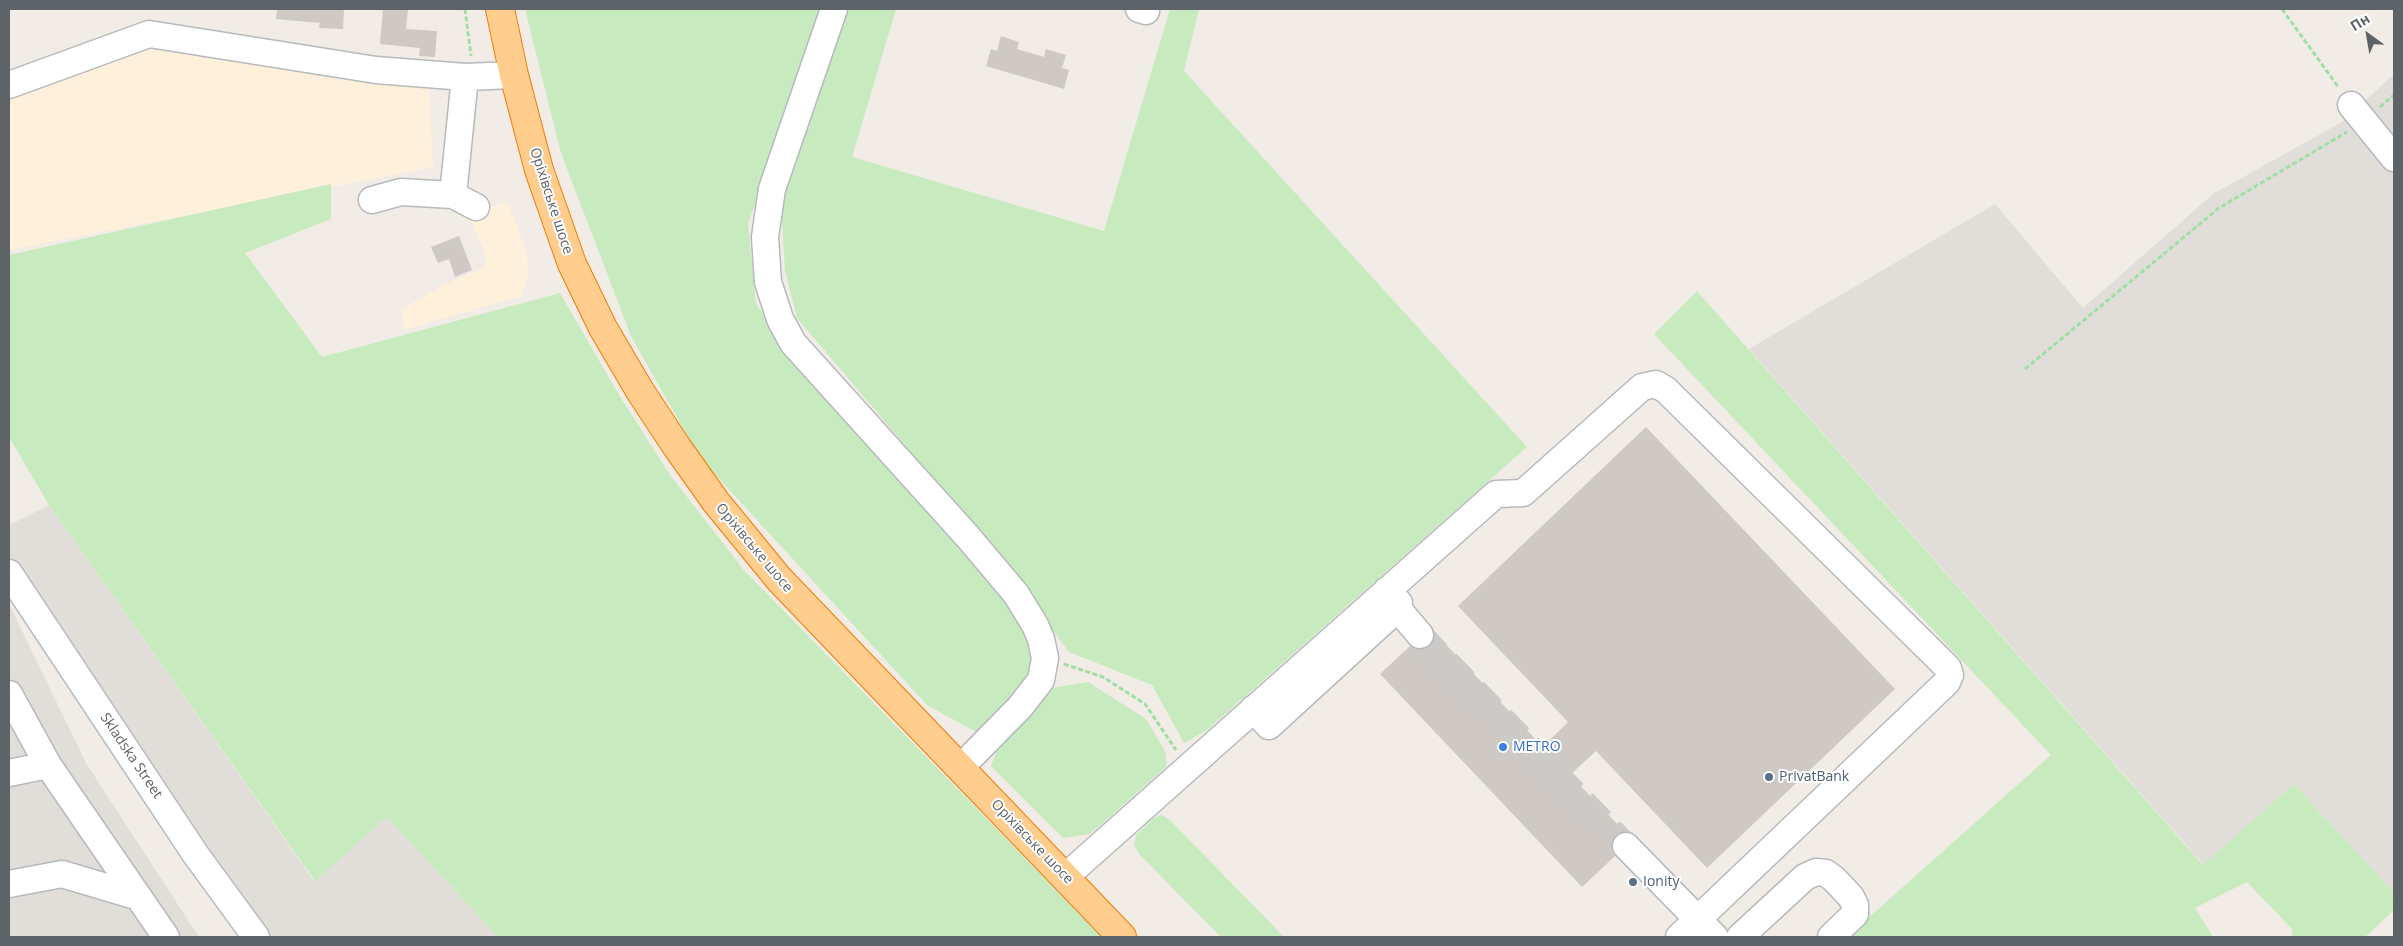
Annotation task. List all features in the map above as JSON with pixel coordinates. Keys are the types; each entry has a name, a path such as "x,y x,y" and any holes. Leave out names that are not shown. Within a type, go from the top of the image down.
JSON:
{"highway":[{"name":"Оріхівське шосе","path":"500,9 514,75 539,170 572,264 603,328 640,391 716,502 779,580 1122,937"}],"street":[{"path":"834,9 772,189 765,237 768,282 780,319 793,343 968,537 1016,594 1035,625 1045,658 1042,680 1020,707 960,768"},
{"path":"9,85 149,34 376,70 470,77 514,75"},
{"path":"452,196 470,77"},
{"path":"2358,113 2394,158"},
{"path":"372,200 401,192 452,196 476,207"},
{"path":"1064,877 1187,768 1261,718 1392,599 1496,494 1523,494 1642,387 1656,384 1666,390 1948,668 1950,675 1947,682 1697,931 1626,846"},
{"name":"Skladska Street","path":"9,574 196,855 256,937"},
{"path":"1392,599 1420,636"},
{"path":"9,694 48,765 136,896 166,937"},
{"path":"9,773 48,765"},
{"path":"1728,937 1756,925 1805,877 1816,872 1826,873 1834,879 1852,898 1855,905 1854,914 1831,937"},
{"path":"9,884 62,874 136,896"}],"path":[{"path":"465,9 470,77"},
{"path":"2282,9 2358,113"},
{"path":"2024,369 2219,208 2358,113 2394,94"},
{"path":"1045,658 1102,677 1145,704 1187,768"}],"shaded area":[{"path":"152,42 429,84 433,167 9,250 9,93"},
{"path":"2394,74 2394,893 2294,784 2204,865 1749,349 1995,204 2083,308 2213,194 2342,122"},
{"path":"507,201 527,252 528,276 521,296 404,330 402,309 446,284 483,268 486,261 484,250 469,215"},
{"path":"49,505 314,881 387,817 498,937 256,937 9,573 9,525"},
{"path":"9,604 86,763 199,937 9,937"}],"green space":[{"path":"525,9 829,9 748,223 756,304 804,372 1018,611 1032,650 1027,687 976,732 927,705 700,458 631,336 561,153"},
{"path":"846,9 896,9 852,157 1104,231 1170,9 1199,9 1184,71 1527,447 1207,730 1184,743 1152,685 1069,652 988,543 797,318 785,271 781,205"},
{"path":"331,184 331,219 245,253 322,357 560,293 619,395 670,475 743,569 1102,937 498,937 387,817 315,881 49,505 9,437 9,255"},
{"path":"1697,291 2203,865 2294,784 2394,893 2394,910 2365,937 2292,937 2292,929 2247,882 2195,908 2213,937 1847,937 2051,755 1654,334"},
{"path":"1088,682 1146,719 1165,751 1167,766 1090,834 1063,838 991,766 1002,738 1051,688"},
{"path":"1162,815 1170,820 1284,937 1221,937 1139,854 1134,845 1136,835 1154,818"}],"building":[{"path":"277,9 344,9 343,29 319,28 320,23 276,19"},
{"path":"383,9 408,9 406,29 437,31 435,57 419,56 420,48 380,44"},
{"path":"1001,36 1019,42 1017,49 1044,57 1046,49 1066,55 1062,68 1069,70 1064,89 986,66 991,49 997,51"},
{"path":"459,236 472,270 455,277 449,259 438,263 431,247"},
{"name":"METRO","path":"1646,427 1895,689 1707,868 1596,751 1570,775 1624,831 1616,835 1612,842 1611,849 1615,856 1582,887 1380,674 1410,646 1422,650 1429,647 1434,640 1435,633 1543,747 1568,722 1458,606"}],"tunnel":[{"path":"1420,635 1626,846"}],"place":[{"name":"METRO","path":"1503,747"},
{"name":"PrivatBank","path":"1769,777"},
{"name":"Ionity","path":"1633,882"}]}
